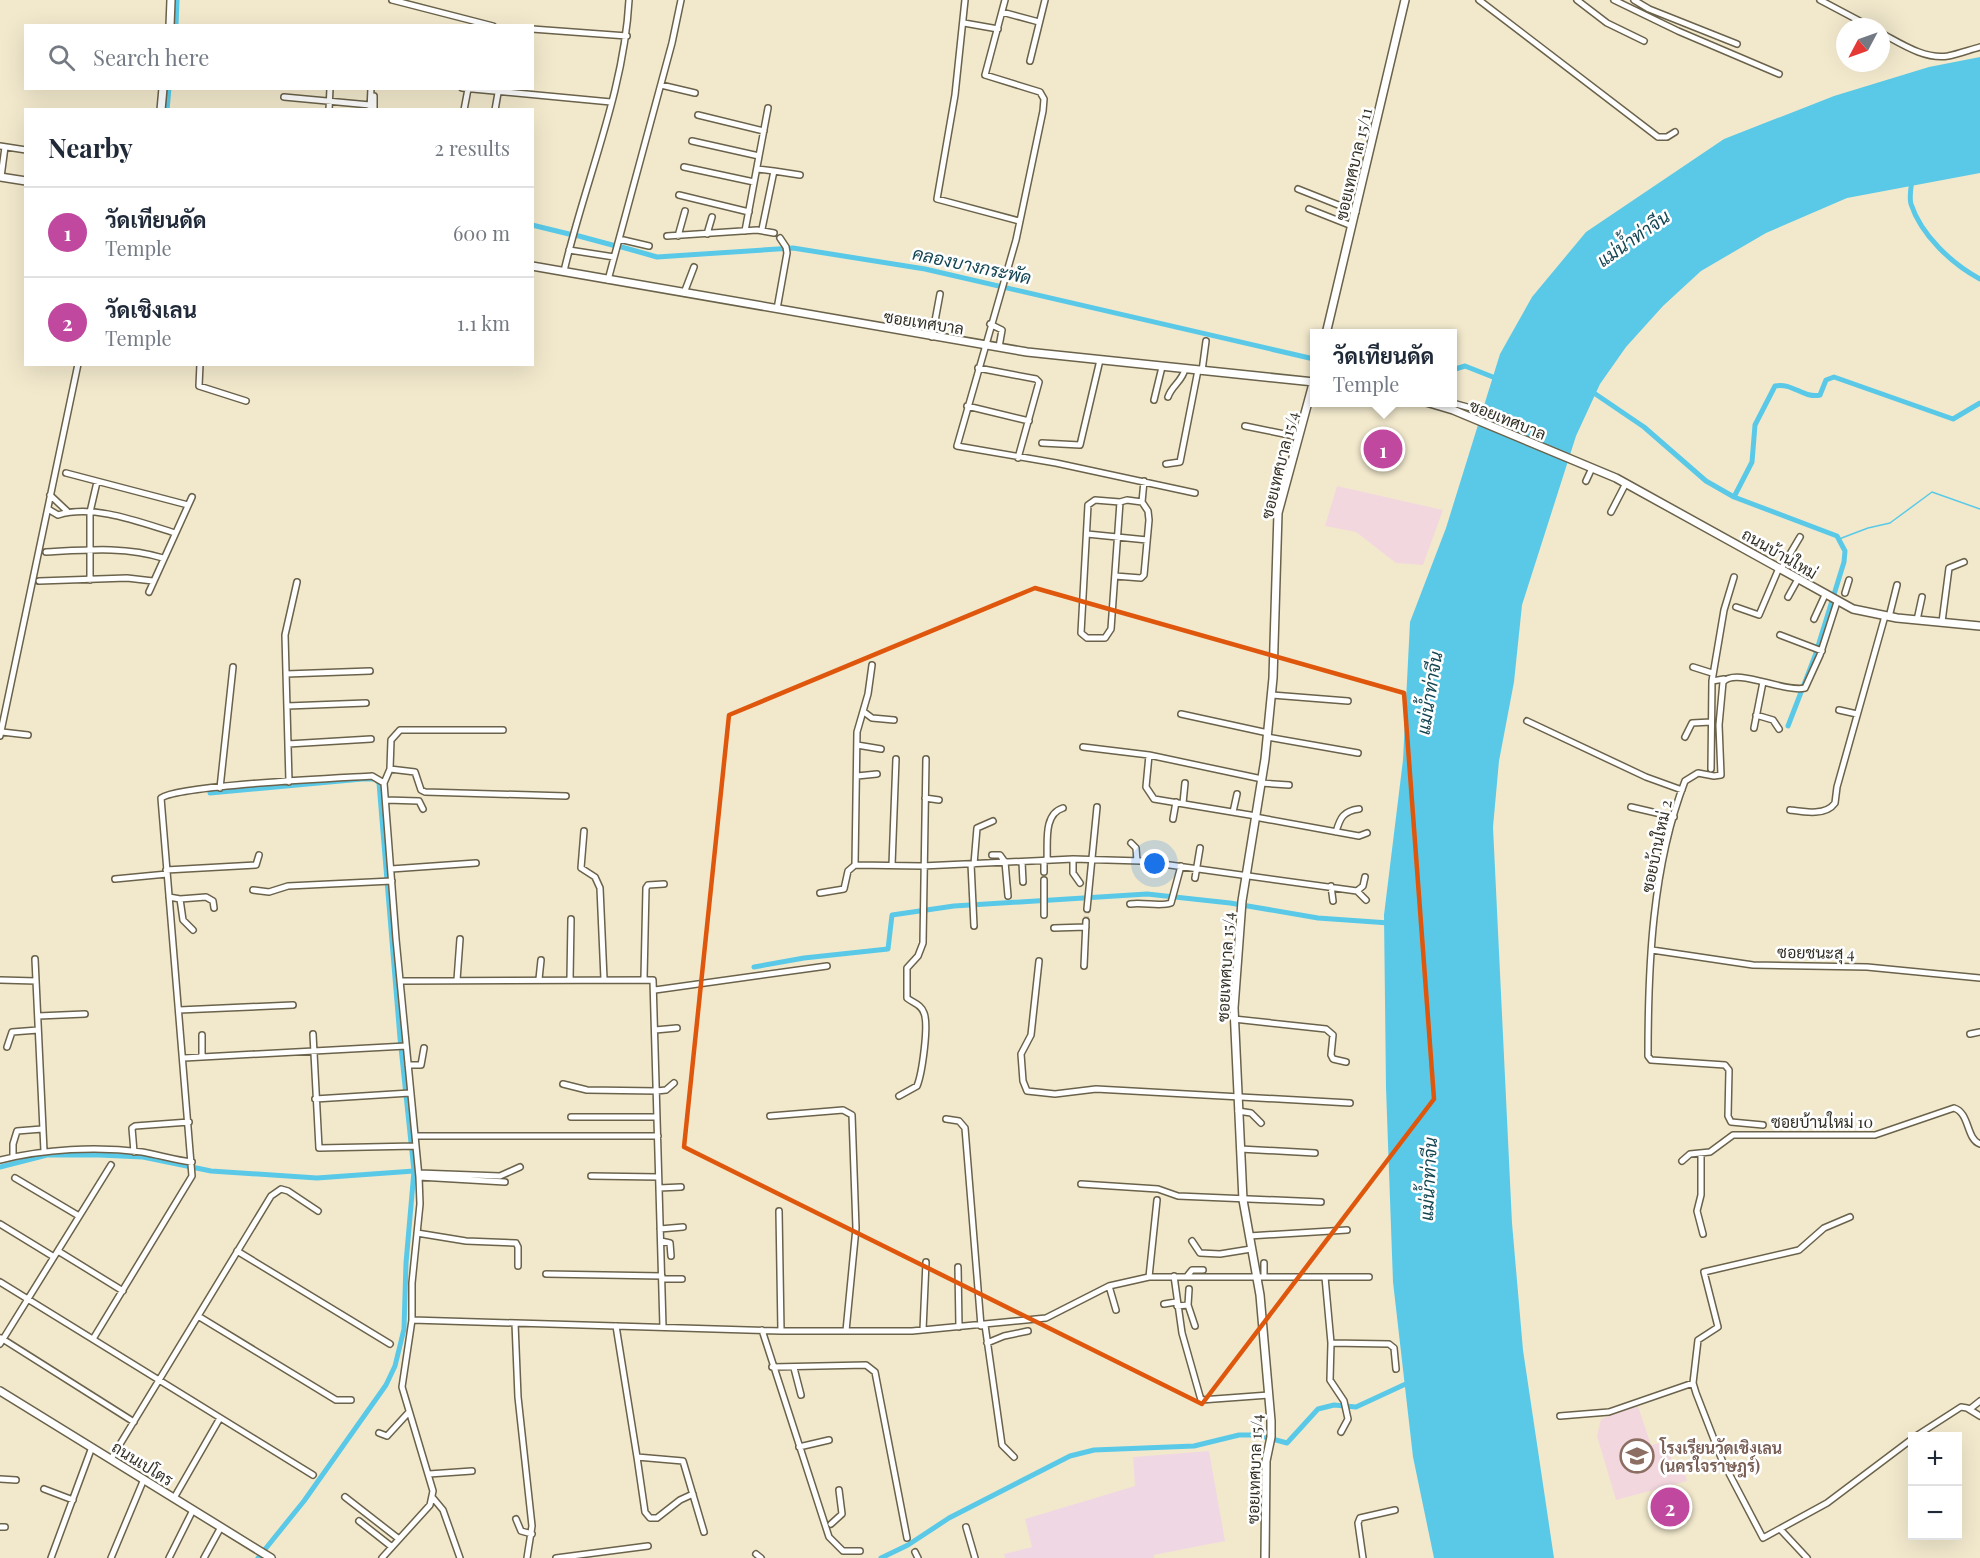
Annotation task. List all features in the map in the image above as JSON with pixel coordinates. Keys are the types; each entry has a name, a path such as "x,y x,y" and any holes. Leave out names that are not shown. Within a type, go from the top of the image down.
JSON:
{"street":[{"path":"170,24 171,0"},
{"path":"392,0 485,24"},
{"path":"564,271 627,36 629,0"},
{"path":"608,280 661,85 681,0"},
{"path":"965,0 964,23 936,199 1019,221"},
{"path":"1005,0 985,75 1040,92 1044,99 1019,221 1002,289 990,324 957,446 1056,463 1195,493"},
{"path":"1030,61 1045,0"},
{"name":"ซอยเทศบาล 15/11","path":"1327,329 1405,0"},
{"path":"1479,0 1658,137 1667,137 1675,132"},
{"path":"1577,0 1607,23 1644,41"},
{"path":"1614,0 1678,31 1779,74"},
{"path":"1634,0 1649,9 1737,44"},
{"path":"1820,0 1853,18"},
{"path":"1002,12 1039,22"},
{"path":"964,23 998,29"},
{"path":"534,29 627,36"},
{"path":"1890,38 1915,51 1936,56 1948,56 1980,47"},
{"path":"661,85 695,93"},
{"path":"161,108 163,90"},
{"path":"329,108 330,90"},
{"path":"284,97 372,108 373,90"},
{"path":"464,108 465,90"},
{"path":"473,90 611,102"},
{"path":"495,108 498,93"},
{"path":"745,231 768,108"},
{"path":"698,115 764,131"},
{"path":"692,141 759,156"},
{"path":"24,150 3,146 0,177 24,181"},
{"path":"684,166 754,182"},
{"path":"757,169 800,175"},
{"path":"762,230 774,171"},
{"path":"1298,189 1356,213"},
{"path":"679,195 749,212"},
{"path":"1309,209 1352,226"},
{"path":"678,236 685,211"},
{"path":"707,234 712,217"},
{"path":"667,236 762,230 774,232"},
{"path":"777,309 786,250 780,238"},
{"path":"619,239 649,246"},
{"path":"569,250 614,257"},
{"name":"ซอยเทศบาล","path":"534,266 985,345 1162,367 1310,382"},
{"path":"684,293 694,267"},
{"path":"932,337 940,294"},
{"path":"990,324 1002,330 999,347"},
{"path":"1166,464 1180,462 1206,341"},
{"path":"1042,442 1080,446 1100,360"},
{"path":"28,735 1,734 78,366"},
{"path":"200,366 199,386 246,401"},
{"path":"1154,400 1162,367"},
{"path":"978,368 1037,380 1038,388 1018,458"},
{"path":"1168,397 1172,387 1182,379 1185,369"},
{"name":"ซอยเทศบาล 15/4","path":"1265,1558 1266,1461 1271,1437 1269,1395 1261,1276 1251,1248 1243,1200 1234,1018 1242,901 1272,695 1277,524 1310,397"},
{"path":"1457,404 1471,408"},
{"path":"967,406 1029,421"},
{"name":"ซอยเทศบาล","path":"1443,407 1579,462"},
{"path":"1245,426 1299,437"},
{"name":"ถนนบ้านใหม่","path":"1579,462 1626,483 1825,595 1842,599 1887,617 1980,626"},
{"path":"1586,481 1592,468"},
{"path":"66,473 188,505"},
{"path":"1115,576 1143,577 1148,511 1142,502 1144,481"},
{"path":"90,579 90,512 98,482"},
{"path":"1611,512 1626,483"},
{"path":"50,495 67,511"},
{"path":"149,592 192,497"},
{"path":"1120,502 1108,637 1087,638 1081,633 1090,503 1095,500 1142,502"},
{"path":"48,508 58,515 67,511 90,512 175,533"},
{"path":"1087,534 1147,540"},
{"path":"1737,607 1759,615 1780,568 1800,537"},
{"path":"46,552 90,549 144,552 163,558"},
{"path":"1942,622 1949,568 1964,562"},
{"path":"1711,769 1712,673 1734,577"},
{"path":"39,581 127,578 153,581"},
{"path":"1788,597 1798,579"},
{"path":"1712,681 1732,676 1793,689 1805,688 1850,580"},
{"path":"289,782 285,635 297,582"},
{"path":"1790,810 1810,812 1833,806 1857,714 1897,585"},
{"path":"1814,619 1825,595"},
{"path":"1917,620 1922,597"},
{"path":"1780,635 1822,651"},
{"path":"855,865 858,725 864,712 872,665"},
{"path":"220,788 233,667"},
{"path":"1693,667 1712,673"},
{"path":"286,674 370,671"},
{"name":"ซอยบ้านใหม่ 2","path":"1724,679 1721,686 1719,725 1721,775 1690,776 1682,790 1674,817 1660,880 1652,950 1648,1018 1649,1058 1671,1063 1725,1065 1729,1070 1728,1116 1731,1122 1763,1125"},
{"path":"1754,728 1763,682"},
{"path":"1272,695 1347,700"},
{"path":"287,706 366,703"},
{"path":"1839,710 1857,714"},
{"path":"864,712 872,718 894,720"},
{"path":"1181,714 1267,735 1358,753"},
{"path":"1756,715 1773,720 1779,729"},
{"path":"1527,721 1646,777 1682,790"},
{"path":"1685,737 1692,723 1711,722"},
{"path":"460,1558 443,1510 433,1498 429,1474 402,1387 412,1320 412,1282 419,1175 388,881 391,869 384,783 390,769 391,740 400,730 503,730"},
{"path":"288,744 370,739"},
{"path":"857,745 881,749"},
{"path":"1083,747 1149,755 1261,781 1289,785"},
{"path":"1149,755 1146,782 1150,795 1336,832 1359,836 1367,833"},
{"path":"892,865 896,759"},
{"path":"899,1096 917,1086 925,1054 925,1016 918,1004 907,998 905,986 907,968 918,956 923,943 922,866 926,759"},
{"path":"390,769 415,772 421,790 425,792 566,796"},
{"path":"857,776 877,774"},
{"path":"93,1339 192,1176 161,798 168,794 220,788 372,776 384,783"},
{"path":"1173,819 1185,783"},
{"path":"1233,812 1237,794"},
{"path":"925,798 939,800"},
{"path":"386,800 419,801 423,809"},
{"path":"1087,903 1097,807"},
{"path":"1631,807 1674,817"},
{"path":"1044,872 1048,825 1054,813 1063,808"},
{"path":"1336,832 1341,816 1348,811 1359,809"},
{"path":"974,926 973,864 977,828 993,821"},
{"path":"584,831 581,868 595,877 600,888 604,979"},
{"path":"1131,843 1136,848 1137,861"},
{"path":"1195,878 1200,848"},
{"path":"115,879 166,872 256,865 259,855"},
{"path":"992,855 1000,855 1005,862 1008,896"},
{"path":"1073,859 1073,873 1080,883"},
{"path":"820,893 844,889 848,871 855,865 922,866 1092,859 1137,861 1331,886 1357,891 1366,900"},
{"path":"1022,862 1023,882"},
{"path":"391,869 476,863"},
{"path":"1130,904 1144,902 1162,905 1174,898 1181,866"},
{"path":"1357,891 1363,886 1365,877"},
{"path":"1044,880 1044,915"},
{"path":"254,890 269,892 288,886 388,881"},
{"path":"644,978 646,888 648,885 664,884"},
{"path":"1331,886 1333,901"},
{"path":"169,897 180,899 208,897 213,901 214,908"},
{"path":"180,899 183,920 193,930"},
{"path":"570,979 571,919"},
{"path":"1054,928 1086,924 1084,966"},
{"path":"457,980 460,939"},
{"name":"ซอยชนะสุ 4","path":"1652,950 1753,964 1858,966 1980,978"},
{"path":"35,959 44,1151"},
{"path":"539,979 541,960"},
{"path":"1039,961 1031,1035 1021,1054 1023,1082 1027,1091 1047,1094 1096,1089 1350,1103"},
{"path":"400,981 644,978 654,984 827,966"},
{"path":"0,980 36,981"},
{"path":"654,984 663,1327"},
{"path":"179,1010 293,1005"},
{"path":"38,1016 85,1014"},
{"path":"1234,1018 1326,1029 1333,1035 1330,1055 1333,1059 1346,1062"},
{"path":"655,1030 677,1028"},
{"path":"7,1047 12,1032 38,1030"},
{"path":"1970,1034 1980,1032"},
{"path":"313,1034 315,1099 320,1149 415,1146"},
{"path":"202,1035 202,1057"},
{"path":"184,1058 406,1046"},
{"path":"408,1065 421,1065 424,1048"},
{"path":"563,1084 587,1090 657,1091 666,1090 674,1083"},
{"path":"315,1099 409,1093"},
{"name":"ซอยบ้านใหม่ 10","path":"1682,1161 1689,1154 1714,1150 1733,1135 1875,1136 1954,1108 1961,1112 1974,1141 1980,1144"},
{"path":"770,1116 843,1110 852,1115 856,1228 846,1331"},
{"path":"1238,1111 1251,1113 1261,1123"},
{"path":"571,1117 657,1117"},
{"path":"946,1119 959,1121 965,1128 983,1325 1002,1445 1014,1457"},
{"path":"134,1152 133,1127 189,1122"},
{"path":"13,1157 12,1144 17,1131 42,1129"},
{"path":"415,1136 658,1136"},
{"path":"1240,1149 1315,1153"},
{"path":"0,1160 44,1151 134,1152 192,1164"},
{"path":"1701,1153 1701,1195 1697,1211 1703,1234"},
{"path":"111,1165 1,1341 134,1422"},
{"path":"419,1175 500,1176 520,1167"},
{"path":"419,1175 505,1182"},
{"path":"591,1176 658,1177"},
{"path":"15,1178 79,1216"},
{"path":"1081,1184 1158,1189 1178,1196 1321,1202"},
{"path":"659,1188 681,1187"},
{"path":"111,1459 237,1251 277,1191 288,1191 318,1212"},
{"path":"1149,1277 1157,1200"},
{"path":"779,1211 781,1331"},
{"path":"1850,1216 1824,1228 1799,1250 1704,1272 1718,1327 1698,1340 1693,1383 1722,1460 1763,1538 1827,1503 1908,1442"},
{"path":"0,1224 123,1291"},
{"path":"660,1229 683,1227"},
{"path":"1249,1236 1347,1230"},
{"path":"417,1233 466,1241 516,1243 518,1266"},
{"path":"661,1241 669,1244 671,1256"},
{"path":"1192,1241 1200,1253 1220,1254 1251,1248"},
{"path":"237,1251 390,1344"},
{"path":"923,1330 926,1262"},
{"path":"1261,1276 1264,1263"},
{"path":"958,1268 959,1327"},
{"path":"1188,1275 1192,1270 1203,1270"},
{"path":"546,1274 682,1279"},
{"path":"412,1320 781,1331 923,1330 983,1325 1056,1314 1109,1286 1149,1277 1188,1275 1369,1277"},
{"path":"1174,1276 1177,1304 1201,1400 1269,1395"},
{"path":"1324,1277 1331,1343 1331,1384 1344,1401 1348,1419 1341,1432"},
{"path":"0,1282 312,1475"},
{"path":"1109,1286 1116,1310"},
{"path":"1188,1289 1188,1305 1195,1326"},
{"path":"1164,1304 1188,1305"},
{"path":"198,1316 336,1400 351,1400"},
{"path":"515,1323 518,1397 532,1534 527,1558"},
{"path":"616,1326 645,1512 650,1518 657,1518 680,1500 693,1494"},
{"path":"762,1330 799,1447 828,1525 829,1537 838,1547 851,1553 860,1551"},
{"path":"987,1343 1004,1336 1028,1332"},
{"path":"1331,1343 1389,1344 1394,1348 1396,1370"},
{"path":"772,1367 866,1365 875,1372 908,1538"},
{"path":"794,1368 801,1395"},
{"path":"1560,1416 1605,1413 1693,1383"},
{"name":"ถนนเปโตร","path":"0,1391 271,1558"},
{"path":"1970,1409 1980,1401"},
{"path":"1923,1432 1957,1409 1970,1409 1980,1416"},
{"path":"380,1433 387,1436 409,1412"},
{"path":"174,1498 220,1418"},
{"path":"799,1447 829,1440"},
{"path":"51,1558 92,1447"},
{"path":"637,1457 683,1461 704,1532"},
{"path":"429,1474 472,1471"},
{"path":"0,1479 16,1480"},
{"path":"111,1558 144,1479"},
{"path":"44,1489 73,1500"},
{"path":"828,1525 842,1514 838,1490"},
{"path":"345,1497 399,1539"},
{"path":"382,1558 433,1498"},
{"path":"169,1558 193,1510"},
{"path":"1364,1558 1358,1523 1360,1518 1395,1510"},
{"path":"516,1519 521,1531 532,1534"},
{"path":"359,1521 392,1547"},
{"path":"204,1558 221,1527"},
{"path":"966,1527 975,1558"},
{"path":"1780,1529 1807,1558"},
{"path":"556,1558 648,1546"}],"highlighted area":[{"path":"1035,588 1404,693 1434,1099 1202,1404 684,1147 729,715"}],"shaded area":[{"path":"1337,486 1443,510 1423,565 1396,563 1356,532 1325,526"},
{"name":"โรงเรียนวัดเชิงเลน (นครใจราษฎร์)","path":"1638,1406 1651,1445 1666,1442 1675,1469 1683,1467 1687,1481 1616,1500 1597,1436 1601,1419"},
{"path":"1209,1451 1225,1541 1154,1555 1154,1558 1005,1558 1004,1554 1032,1547 1025,1519 1135,1486 1133,1457"}],"water":[{"name":"แม่น้ำท่าจีน","path":"1980,57 1980,173 1847,198 1766,233 1701,271 1663,306 1626,347 1600,384 1576,436 1522,605 1514,682 1499,761 1493,827 1512,1223 1523,1350 1554,1558 1434,1558 1413,1457 1393,1282 1386,1088 1384,915 1403,760 1410,622 1446,528 1500,354 1532,297 1586,232 1724,139 1834,96 1929,67"}],"waterway":[{"name":"คลองบางกระพัด","path":"176,24 177,0"},
{"name":"คลองบางกระพัด","path":"167,108 169,90"},
{"path":"1912,180 1911,204 1922,227 1948,257 1980,279"},
{"name":"คลองบางกระพัด","path":"534,225 569,234"},
{"name":"คลองบางกระพัด","path":"575,235 616,246"},
{"name":"คลองบางกระพัด","path":"618,246 657,257 793,248 925,269 1310,358"},
{"name":"คลองบางกระพัด","path":"1457,368 1465,366 1498,379"},
{"path":"1734,497 1752,462 1755,425 1775,386 1787,386 1814,396 1820,395 1826,380 1834,377 1953,419 1980,403"},
{"path":"1591,391 1644,427 1706,481 1734,497 1837,536 1845,551 1844,562 1815,656 1788,726"},
{"path":"1839,539 1868,528 1890,523 1932,492 1980,509"},
{"path":"210,793 362,779 375,779 379,783 400,1038 414,1171 406,1263 404,1329 395,1366 386,1385 304,1501 258,1558"},
{"path":"754,967 804,958 888,949 892,915 954,906 1147,894 1230,903 1318,918 1389,923"},
{"path":"0,1167 47,1155 99,1155 143,1157 211,1171 317,1178 414,1171"},
{"path":"881,1558 908,1545 949,1518 1070,1456 1094,1450 1194,1446 1239,1435 1258,1435 1287,1443 1318,1409 1334,1405 1356,1407 1410,1382"}],"tunnel":[{"path":"1086,921 1087,909"}],"place":[{"name":"วัดเทียนดัด","path":"1383,449"},
{"name":"โรงเรียนวัดเชิงเลน (นครใจราษฎร์)","path":"1637,1456"},
{"name":"วัดเชิงเลน","path":"1670,1507"}]}
